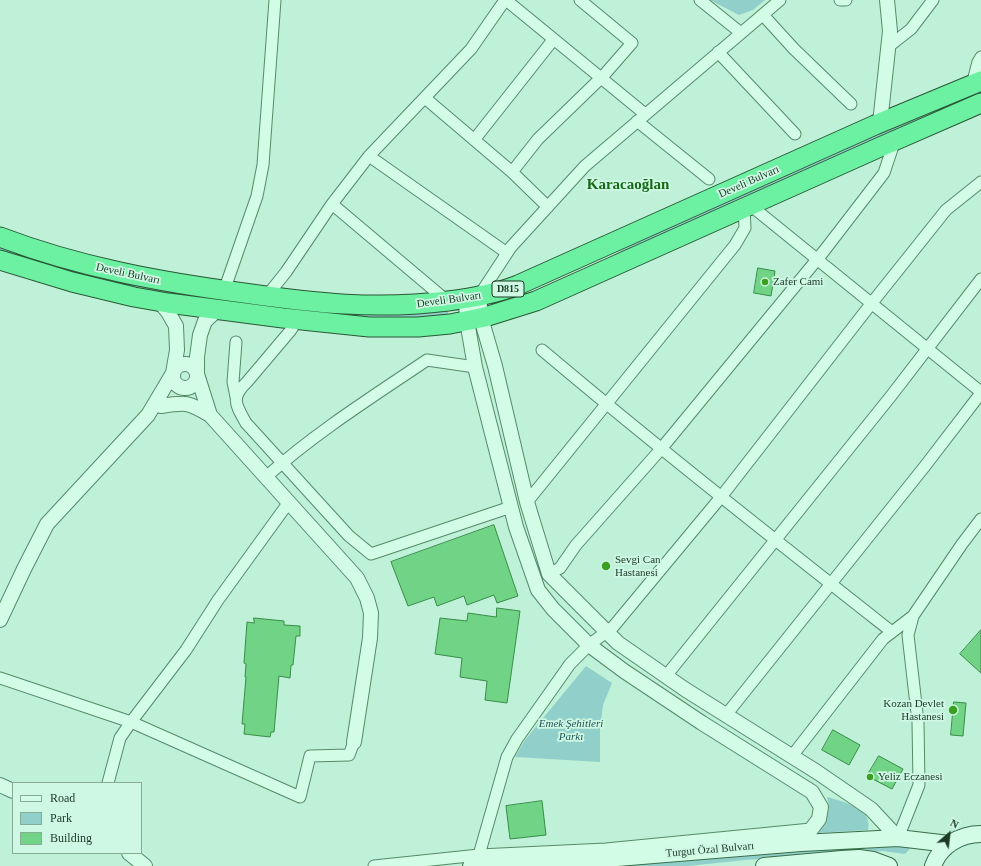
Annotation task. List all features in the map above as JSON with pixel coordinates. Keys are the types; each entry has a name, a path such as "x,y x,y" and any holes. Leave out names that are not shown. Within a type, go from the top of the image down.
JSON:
{"highway":[{"name":"Develi Bulvarı","path":"0,237 54,256 93,267 224,291 356,306 408,306 472,298 503,291 518,285 880,123 976,83"},
{"name":"Develi Bulvarı","path":"0,260 79,284 159,301 297,320 348,326 391,328 418,327 474,319 506,311 536,301 981,103"}],"main road":[{"path":"933,866 940,853 949,844 961,837 981,834"},
{"name":"Turgut Özal Bulvarı","path":"480,863 617,858 801,843 898,838 949,844"},
{"name":"Turgut Özal Bulvarı","path":"764,866 873,860 889,866"},
{"path":"467,866 480,863"}],"street":[{"path":"224,291 259,188 263,165 275,0"},
{"path":"266,296 286,272 332,204 369,156 471,49 506,0 600,78 641,118 709,179"},
{"path":"512,172 538,139 600,78 632,43 580,0"},
{"path":"700,0 741,33"},
{"path":"780,0 585,166 511,247 472,298 475,367 516,527 538,590 553,609 589,644 624,671 702,723 812,792 821,807 819,819 801,843"},
{"path":"840,0 846,0"},
{"path":"880,123 890,31 887,0"},
{"path":"888,47 911,29 933,0"},
{"path":"762,14 794,49 851,104"},
{"path":"474,140 553,40"},
{"path":"718,52 795,134"},
{"path":"976,83 978,62 981,57"},
{"path":"424,98 512,172 548,207"},
{"path":"549,574 560,568 576,545 661,449 817,260 884,173 895,140"},
{"path":"369,156 507,254"},
{"path":"480,863 507,757 517,739 570,664 589,644 613,627 721,497 946,210 981,182"},
{"path":"332,204 447,301"},
{"path":"726,715 925,466 981,392 817,260 747,207"},
{"path":"526,502 735,245 745,228 747,207"},
{"path":"666,676 891,396 981,279"},
{"path":"159,301 168,312 176,326 177,350 173,381 182,388 186,388"},
{"path":"0,620 47,524 148,415 196,382 200,335 205,321 217,310"},
{"path":"474,319 495,366 526,502 549,574 618,643 666,676 792,756 871,809 898,838 919,785 918,722 908,635 913,616"},
{"path":"236,397 240,389 291,330 297,320"},
{"path":"236,342 233,382 236,405 246,423 349,536 371,554 511,507"},
{"path":"542,350 661,449 892,632"},
{"path":"266,478 282,463 352,410 427,360 475,367"},
{"path":"148,415 173,372 178,366 186,364 193,368 197,374 210,415"},
{"path":"0,678 131,722 300,797 310,756 349,755 354,742 370,638 371,613 367,598 358,578 210,415 192,404 180,403 161,406"},
{"path":"108,782 120,738 186,650 218,600 288,502"},
{"path":"792,756 883,639 913,616 962,544 981,519"},
{"path":"0,785 12,791"},
{"name":"Turgut Özal Bulvarı","path":"374,866 438,858 480,863 811,829"},
{"path":"130,854 145,866"}],"green space":[{"path":"710,0 765,0 753,10 739,15"},
{"path":"981,88 981,96 589,269 636,242"},
{"path":"0,245 36,258 448,310 448,320 353,319 134,290 0,253"},
{"name":"Emek Şehitleri Parkı","path":"586,666 612,683 603,705 600,728 600,762 515,757 525,740"},
{"path":"827,797 851,805 862,812 866,816 868,822 868,830 817,833 828,812 829,808"},
{"path":"916,842 905,854 883,851 745,860 688,866 623,866 748,854"}],"building":[{"name":"Zafer Cami","path":"758,268 775,271 771,296 754,293"},
{"path":"494,525 518,596 497,603 494,595 467,605 464,596 437,606 434,597 408,606 391,562"},
{"path":"497,608 520,611 507,703 485,700 487,681 460,677 462,658 435,654 440,618 467,621 468,613 496,617"},
{"path":"254,618 284,621 284,625 300,626 300,636 296,636 290,678 279,676 274,732 271,732 270,737 244,734 245,724 242,724 246,677 246,664 244,663 247,622 254,623"},
{"path":"981,630 981,673 960,654"},
{"path":"954,702 966,703 963,736 951,735"},
{"path":"833,730 860,745 849,765 822,750"},
{"path":"879,756 903,769 892,789 867,776"},
{"path":"542,801 546,835 510,839 506,806"}],"place":[{"name":"Zafer Cami","path":"765,282"},
{"name":"Sevgi Can Hastanesi","path":"606,566"},
{"name":"Kozan Devlet Hastanesi","path":"953,710"},
{"name":"Yeliz Eczanesi","path":"870,777"}],"district":[{"name":"Karacaoğlan","path":"628,185"}]}
